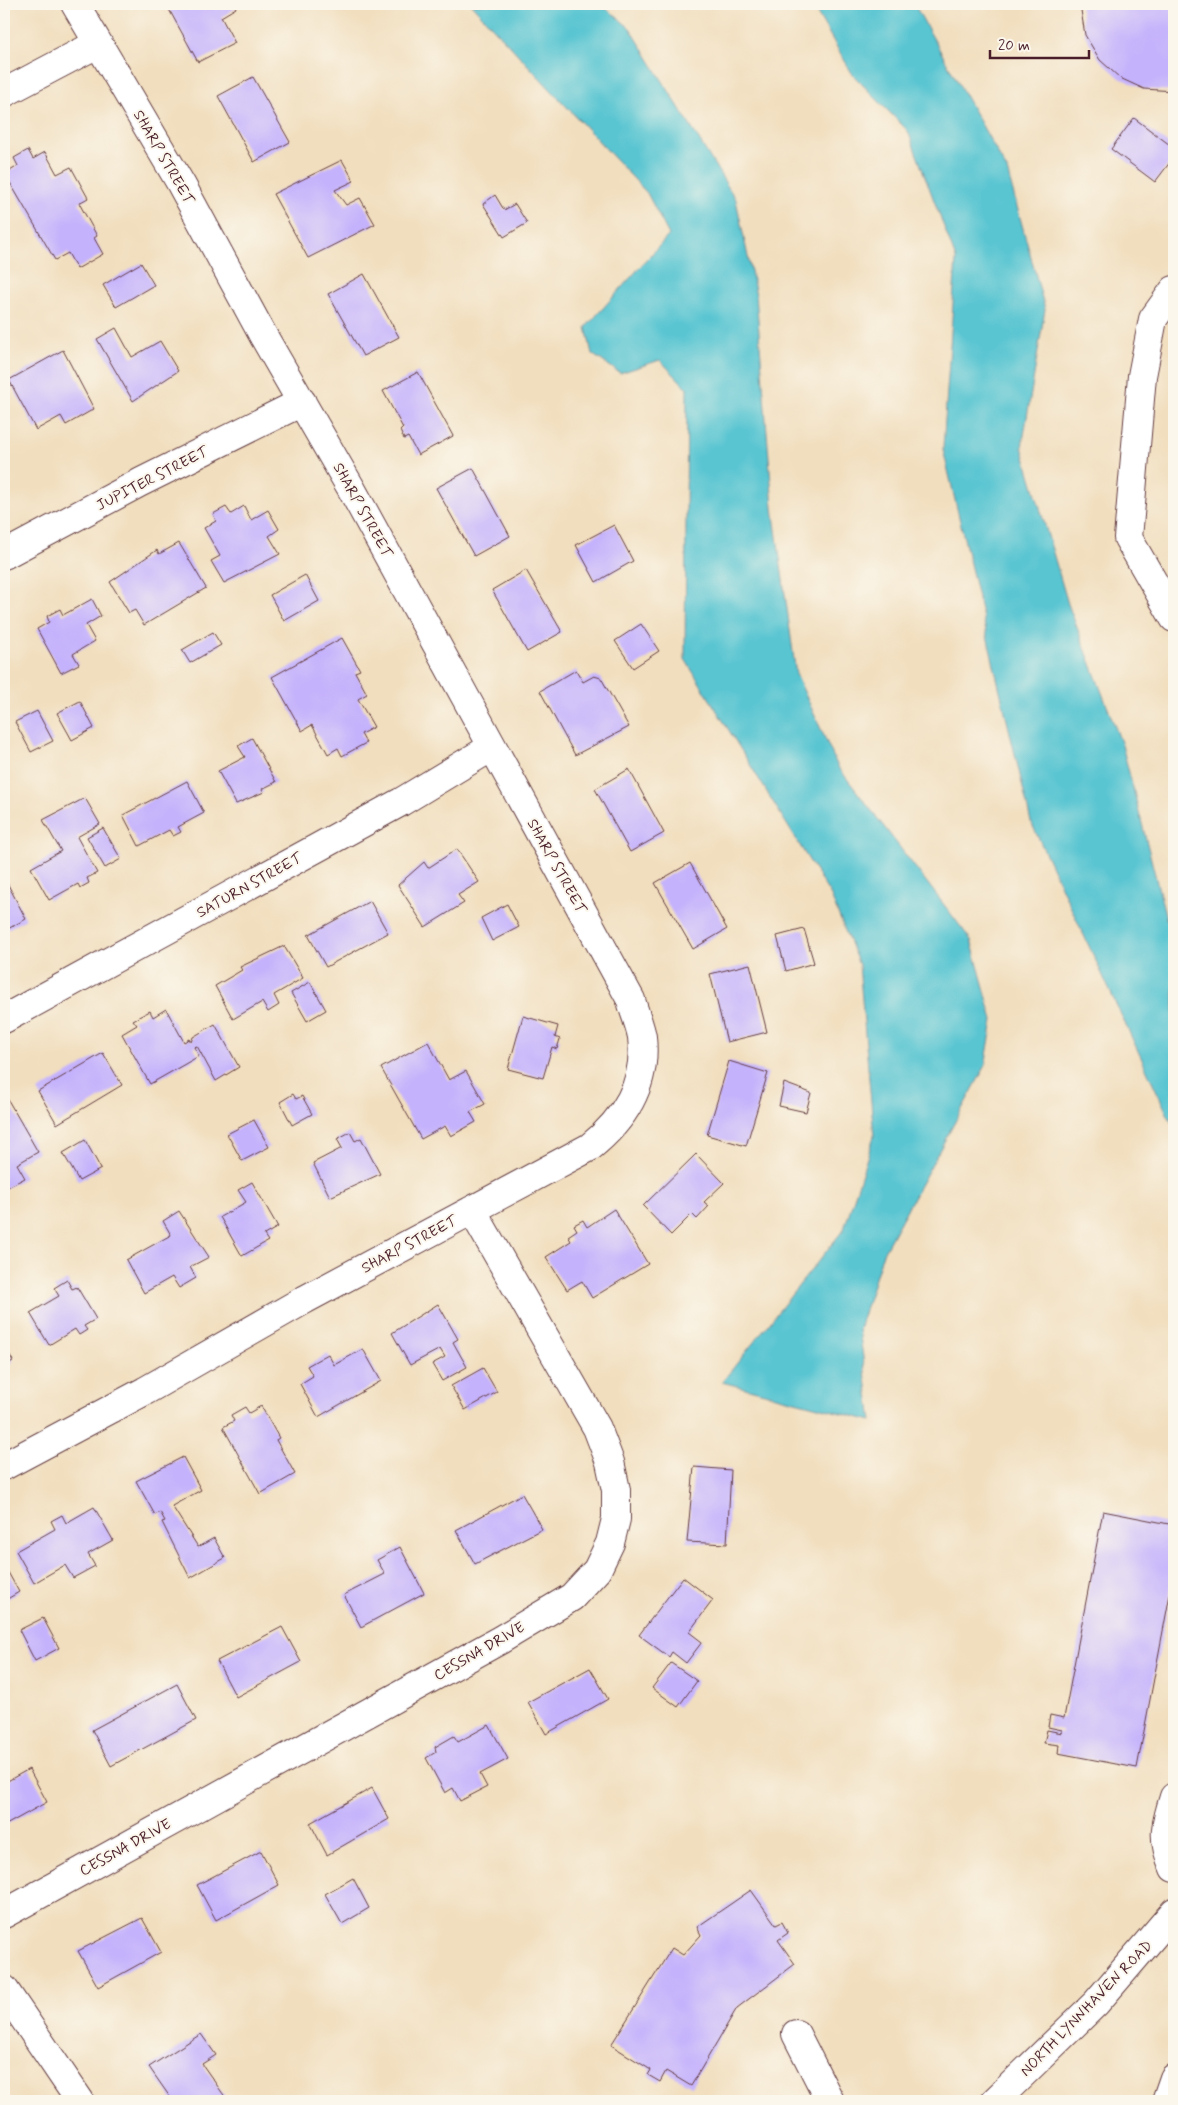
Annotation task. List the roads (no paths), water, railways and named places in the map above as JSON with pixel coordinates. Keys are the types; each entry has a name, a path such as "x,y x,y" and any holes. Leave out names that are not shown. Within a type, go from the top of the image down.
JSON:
{"street":[{"name":"SHARP STREET","path":"4,1466 145,1391 304,1300 590,1147 608,1132 627,1109 638,1082 642,1059 642,1036 631,1000 356,496 264,337 181,184 75,4"},
{"path":"4,94 97,44"},
{"path":"1174,290 1153,319 1142,376 1128,538 1174,618"},
{"name":"JUPITER STREET","path":"4,555 142,482 302,402"},
{"name":"SATURN STREET","path":"4,1019 401,802 492,748"},
{"name":"CESSNA DRIVE","path":"4,1914 500,1640 572,1597 597,1570 610,1543 616,1519 616,1490 610,1462 597,1428 472,1210"},
{"path":"1174,1797 1165,1827 1168,1855 1174,1868"},
{"name":"NORTH LYNNHAVEN ROAD","path":"995,2101 1096,2003 1174,1912"},
{"path":"4,1989 80,2101"},
{"path":"796,2034 830,2101"},
{"path":"1166,2101 1174,2078"}],"water":[{"path":"471,4 601,4 630,28 736,200 756,295 773,508 796,674 838,767 971,940 993,1020 985,1067 883,1253 859,1329 872,1421 722,1382 844,1229 874,1136 859,965 831,896 685,659 687,388 660,360 620,373 592,354 586,327 669,235 647,193"},
{"path":"812,4 914,4 1007,170 1045,309 1022,447 1068,604 1122,745 1167,922 1174,936 1174,1128 1031,822 943,449 956,259 908,131 853,75"}]}
